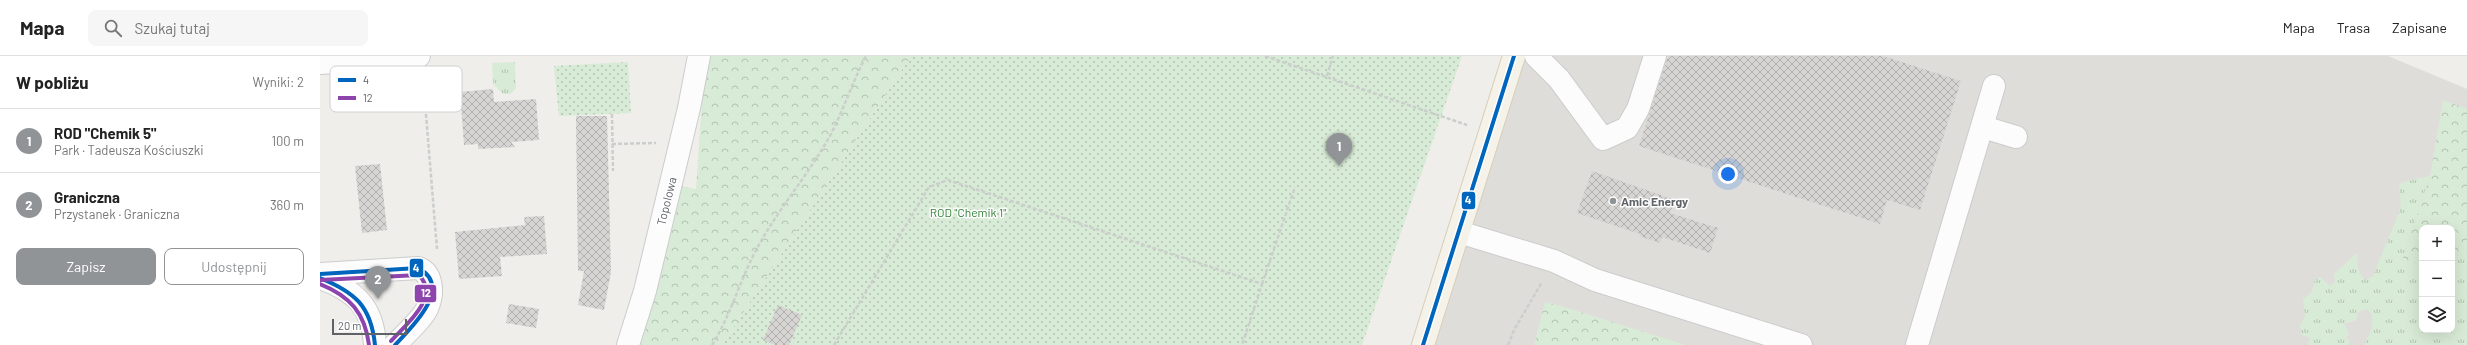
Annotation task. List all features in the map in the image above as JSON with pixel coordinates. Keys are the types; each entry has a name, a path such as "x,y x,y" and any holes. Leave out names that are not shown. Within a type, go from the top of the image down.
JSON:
{"main road":[{"path":"1423,345 1514,56"}],"street":[{"name":"Topolowa","path":"628,345 644,291 681,143 698,56"},
{"path":"1536,56 1559,79 1603,139 1627,128 1638,109 1655,56"},
{"path":"320,63 421,64"},
{"path":"1917,345 1994,86"},
{"path":"1983,127 2016,137"},
{"path":"1459,232 1554,261 1595,280 1801,345"},
{"path":"320,274 418,268 423,270 429,278 431,291 428,308 395,345"},
{"path":"320,278 335,283 351,292 364,306 374,328 375,345"}],"path":[{"path":"712,345 738,293 753,256 773,219 794,194 830,134 866,56"},
{"path":"1266,56 1490,132"},
{"path":"1326,76 1333,56"},
{"path":"425,112 436,249"},
{"path":"612,114 613,171"},
{"path":"612,144 652,143"},
{"path":"834,345 929,187 948,180 1262,284"},
{"path":"1242,345 1295,187"},
{"path":"1508,345 1514,330 1554,261"}],"shaded area":[{"path":"1514,56 2388,56 2467,89 2467,345 1423,345"}],"green space":[{"path":"705,56 911,56 722,345 628,345 664,183 696,189"},
{"name":"ROD \"Chemik 1\"","path":"911,56 1462,56 1362,345 722,345"},
{"path":"515,62 516,88 511,94 503,94 493,84 492,63"},
{"path":"628,62 631,113 559,116 554,66"},
{"path":"2443,100 2467,109 2467,250 2455,252 2455,225 2419,225 2419,261 2400,268 2430,176"},
{"path":"2467,169 2467,345 2364,345 2372,329 2372,314 2367,309 2358,312 2356,320 2348,323 2344,322 2349,334 2346,337 2349,341 2349,345 2308,345 2310,338 2302,335 2300,325 2305,316 2303,299 2311,293 2315,280 2320,277 2330,286 2335,282 2334,274 2357,253 2357,264 2363,277 2366,280 2373,276 2398,215 2401,204 2399,185 2403,182 2430,176 2400,268 2419,261 2419,333 2455,333 2455,225 2453,225"},
{"path":"1545,302 1561,306 1686,345 1534,345"}],"building":[{"path":"1668,56 1883,56 1961,81 1920,210 1887,200 1880,224 1639,146"},
{"path":"493,89 494,102 536,99 539,140 511,142 515,147 478,149 478,144 464,145 462,112 462,92"},
{"path":"576,116 607,116 611,272 604,310 578,305 584,271 578,271"},
{"path":"380,164 387,230 362,233 355,166"},
{"path":"1592,171 1675,200 1670,213 1718,228 1710,253 1662,237 1660,243 1639,236 1640,234 1577,213"},
{"path":"544,216 547,254 500,257 502,276 459,279 455,232 525,225 524,217"},
{"path":"509,304 539,309 536,328 506,323"},
{"path":"778,305 802,315 789,345 775,345 763,340"}],"transit line":[{"name":"4","path":"1423,345 1514,56"},
{"name":"4","path":"320,274 418,268 428,276 432,286 431,296 426,308 419,319 395,345"},
{"name":"12","path":"320,280 419,275 425,284 426,293 423,302 411,320 391,341"},
{"name":"4","path":"320,278 343,289 359,302 370,320 375,345"},
{"name":"12","path":"320,284 340,294 354,307 364,324 369,345"}],"place":[{"name":"ROD \"Chemik 5\"","path":"1339,166"},
{"name":"Amic Energy","path":"1613,201"},
{"name":"Graniczna","path":"378,299"}]}
